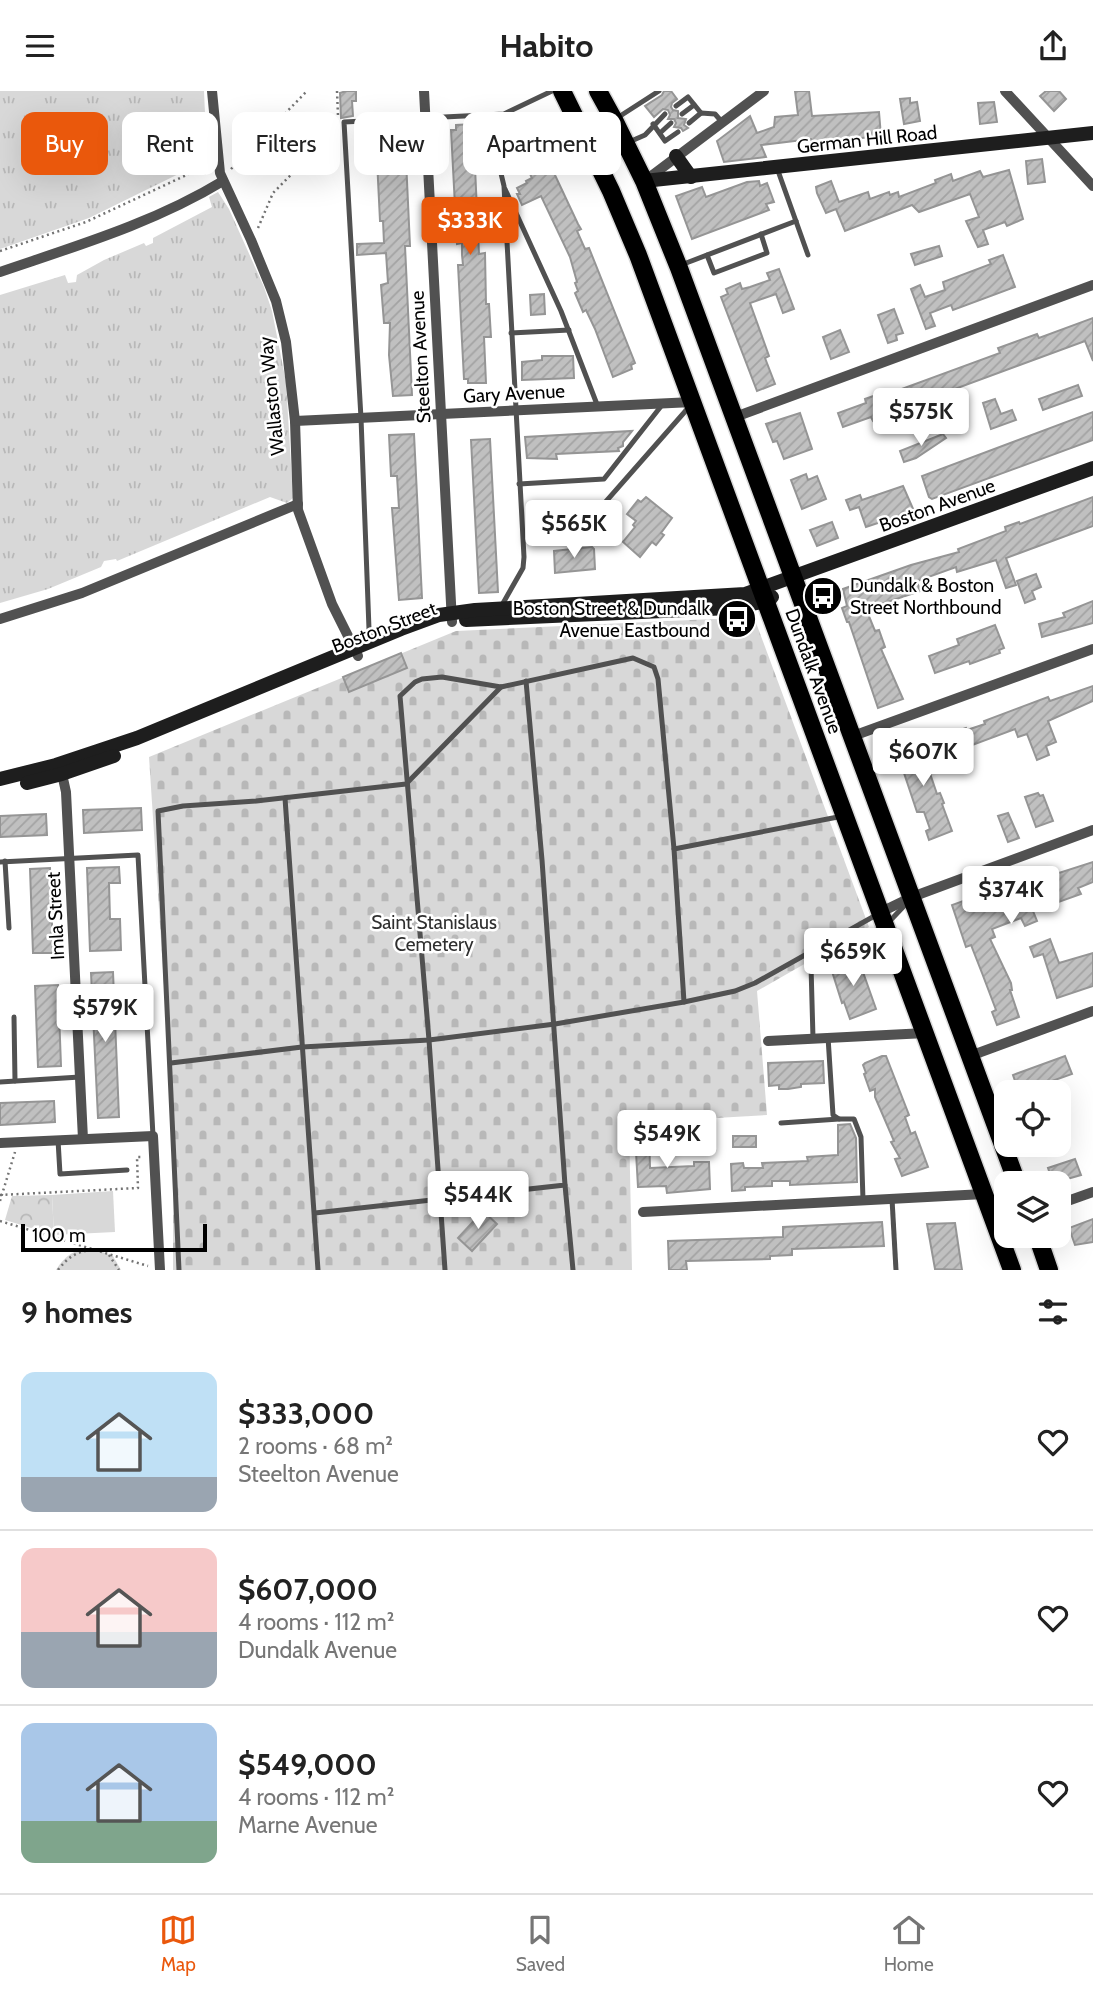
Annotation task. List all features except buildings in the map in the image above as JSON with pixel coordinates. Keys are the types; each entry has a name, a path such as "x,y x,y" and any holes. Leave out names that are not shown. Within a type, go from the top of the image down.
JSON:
{"main road":[{"name":"Dundalk Avenue","path":"562,91 622,217 765,595 984,1194 994,1213"},
{"name":"Dundalk Avenue","path":"603,93 611,112"},
{"name":"German Hill Road","path":"644,181 1093,133"},
{"name":"Dundalk Avenue","path":"621,134 644,181 678,266 1013,1171"},
{"path":"676,156 691,177"},
{"name":"Boston Avenue","path":"765,595 794,578 1093,468"},
{"name":"Boston Street","path":"356,652 373,641 420,621 501,608 765,595"},
{"name":"Boston Street","path":"0,789 93,765 227,705 356,652 452,617 730,608 765,595"},
{"name":"Boston Street","path":"0,779 90,755 227,705"},
{"name":"Dundalk Avenue","path":"1006,1248 1012,1270"},
{"path":"1041,1248 1049,1270"}],"street":[{"name":"Wallaston Way","path":"212,91 222,180 249,236 275,301 286,342 295,421 298,504 302,524 332,604 356,652"},
{"name":"Steelton Avenue","path":"424,91 425,112"},
{"path":"644,181 764,91"},
{"path":"1005,91 1093,186"},
{"name":"Steelton Avenue","path":"428,175 452,617"},
{"path":"0,272 170,211 222,180"},
{"path":"735,417 1093,285"},
{"name":"Gary Avenue","path":"295,421 693,402"},
{"path":"0,619 82,593 298,504"},
{"path":"853,736 1093,649"},
{"name":"Imla Street","path":"62,774 66,792 83,1139"},
{"path":"883,919 912,897 1093,830"},
{"path":"970,1056 1093,1011"},
{"path":"768,1041 926,1034"},
{"path":"0,1143 153,1136 160,1270"},
{"path":"1071,1200 1093,1192"},
{"path":"643,1212 984,1194"}],"lane":[{"path":"508,112 552,91"},
{"path":"621,115 659,91"},
{"path":"676,106 688,97 701,113"},
{"path":"682,114 694,104"},
{"path":"689,123 701,113 715,114 722,122"},
{"path":"626,144 645,135 665,114"},
{"path":"354,121 344,121 361,418 369,629 373,641"},
{"path":"660,133 671,123"},
{"path":"653,124 676,156"},
{"path":"665,141 678,132"},
{"path":"777,168 808,255"},
{"path":"501,175 523,568 501,608"},
{"path":"503,186 569,330 598,407"},
{"path":"678,266 796,221"},
{"path":"707,255 714,273 757,257 767,253 761,234"},
{"path":"511,333 569,330"},
{"path":"587,523 693,402"},
{"path":"519,484 604,479 662,404"},
{"path":"445,1270 400,696 415,682 442,677 501,687 633,658 654,667 658,679 674,849 684,1002"},
{"path":"526,681 573,1270"},
{"path":"179,1270 158,811 183,806 406,784 501,687"},
{"path":"285,798 318,1270"},
{"path":"674,849 846,815"},
{"path":"9,928 3,862 138,855 153,1136"},
{"path":"171,1063 302,1047 429,1040 555,1024 684,1002 735,991 755,983 883,919"},
{"path":"813,1038 811,966 883,919"},
{"path":"14,1017 15,1081"},
{"path":"828,1037 832,1109 833,1115 839,1119"},
{"path":"0,1082 80,1077"},
{"path":"780,1123 855,1119 861,1137 863,1201"},
{"path":"58,1140 60,1174 127,1170"},
{"path":"315,1213 565,1185"},
{"path":"892,1199 896,1270"}],"path":[{"path":"0,251 86,222 195,171 222,180 307,91"},
{"path":"337,91 338,122 344,121"},
{"path":"249,236 256,233 273,193 344,121"},
{"path":"0,1201 16,1149"},
{"path":"1,1195 138,1188 137,1157 143,1157"},
{"path":"0,1221 148,1266"},
{"path":"58,1270 66,1260 79,1252 96,1250"},
{"path":"107,1253 118,1270"}],"green space":[{"path":"0,91 204,91 205,112 122,112 122,175 176,175 89,218 0,249"},
{"path":"218,192 229,209 272,311 286,382 293,498 287,503 270,497 117,561 104,561 101,567 48,589 0,603 0,295 65,275 68,283 76,282 77,275 104,260 144,243 146,246 153,243 153,238 212,207 209,197"},
{"name":"Saint Stanislaus Cemetery","path":"712,619 755,620 869,927 757,991 767,1115 629,1123 632,1270 173,1270 173,1122 149,757 456,631"},
{"path":"113,1191 115,1232 54,1235 52,1195"},
{"path":"52,1195 54,1235 5,1220 12,1196"},
{"path":"92,1248 113,1256 121,1270 56,1270 71,1254"}],"place":[{"name":"Dundalk & Boston Street Northbound","path":"823,596"},
{"name":"Boston Street & Dundalk Avenue Eastbound","path":"737,619"}]}
